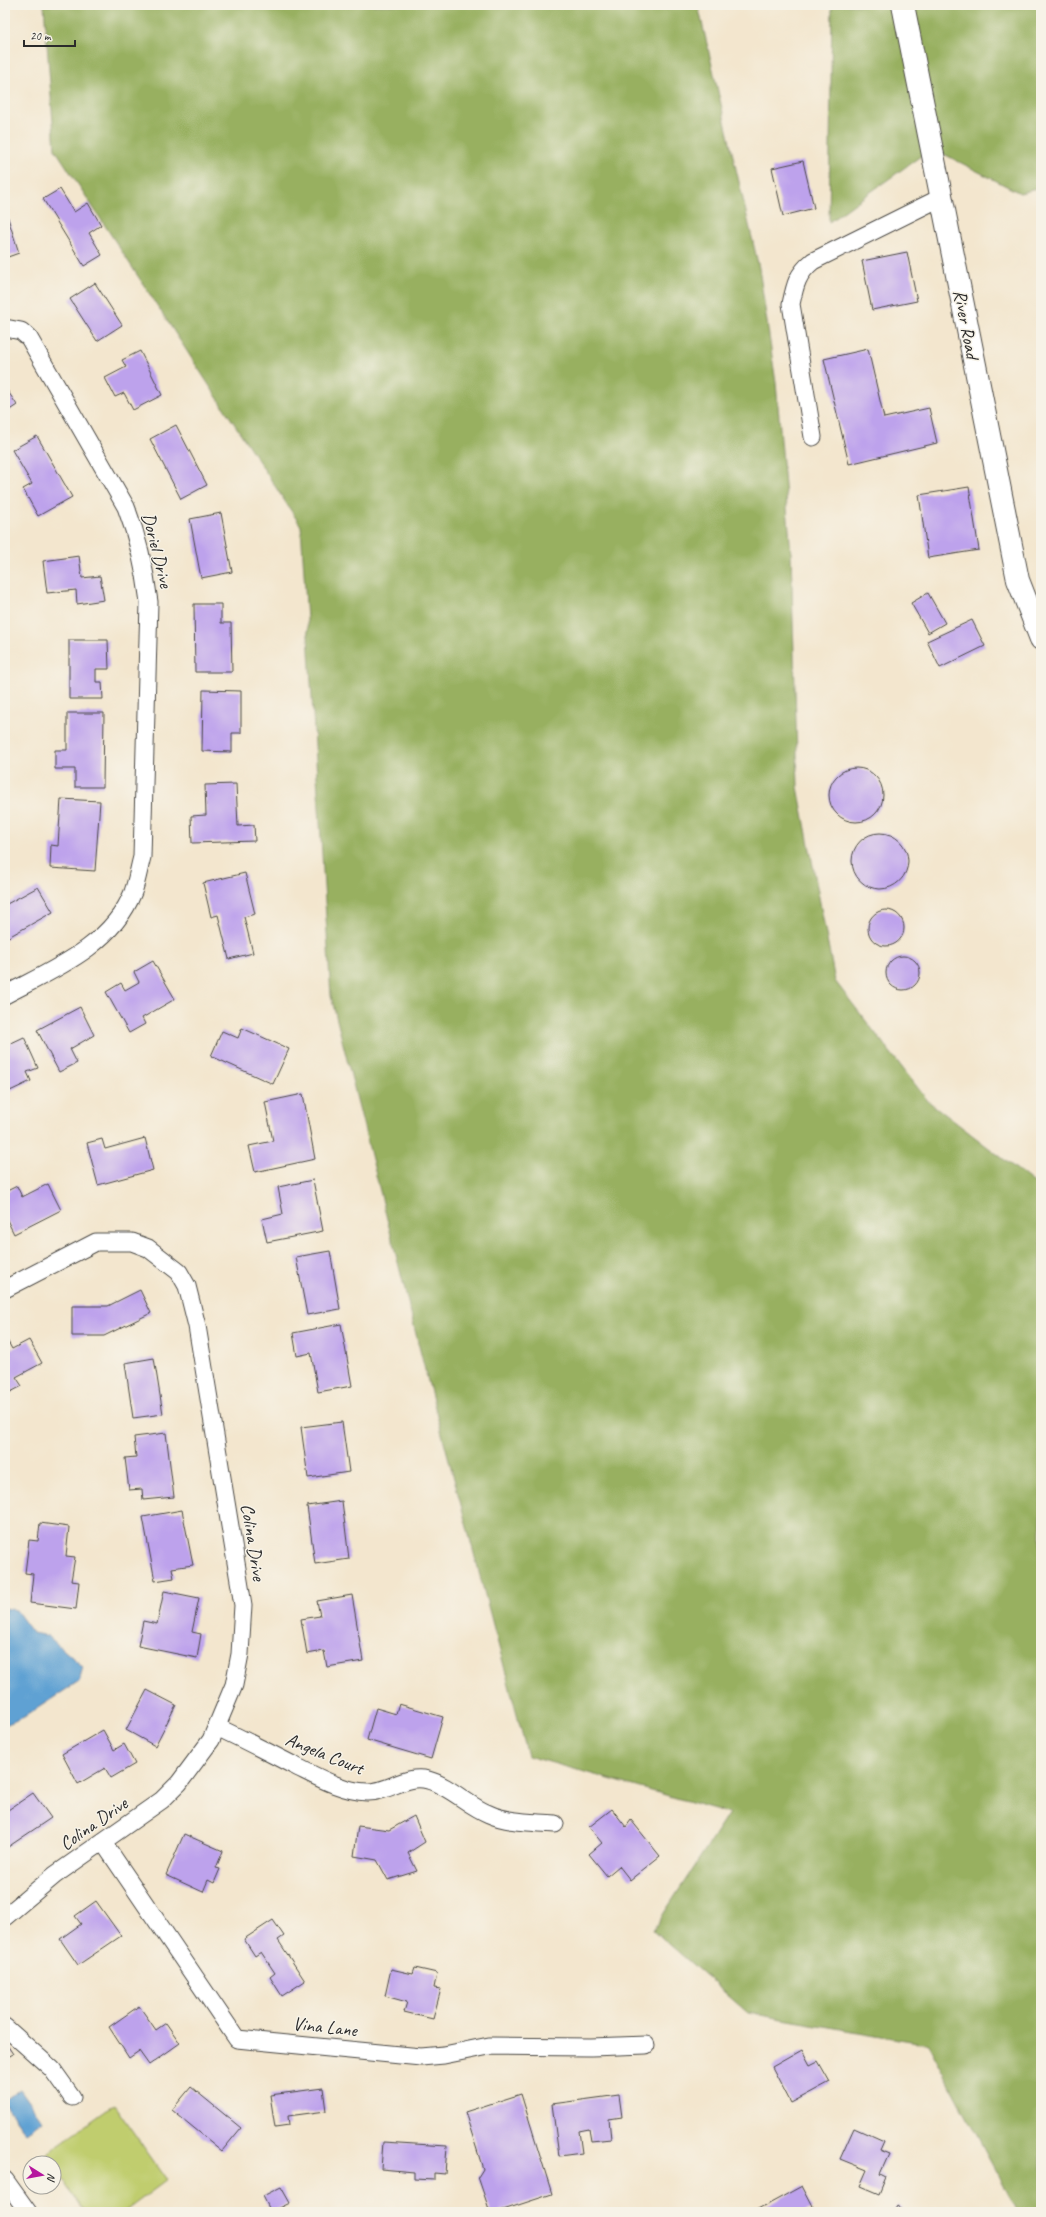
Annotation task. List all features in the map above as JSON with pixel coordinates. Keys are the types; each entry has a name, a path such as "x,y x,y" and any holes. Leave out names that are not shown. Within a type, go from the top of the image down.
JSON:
{"main road":[{"name":"River Road","path":"903,5 1018,580 1041,639"}],"street":[{"path":"814,437 791,304 795,284 802,270 813,260 942,197"},
{"name":"Doriel Drive","path":"5,328 21,331 29,338 107,471 134,528 145,570 149,602 142,857 133,892 123,912 109,931 64,963 5,995"},
{"name":"Colina Drive","path":"5,1289 82,1248 96,1242 112,1240 132,1242 148,1248 179,1272 187,1286 197,1326 243,1605 240,1654 234,1685 211,1740 162,1800 55,1875 5,1917"},
{"name":"Angela Court","path":"217,1727 326,1781 354,1791 368,1792 381,1790 401,1781 415,1779 428,1780 490,1815 511,1821 555,1824"},
{"name":"Vina Lane","path":"103,1842 237,2039 421,2057 444,2055 489,2046 591,2047 646,2045"},
{"path":"5,2027 52,2069 72,2097"},
{"path":"5,2180 28,2212"}],"green space":[{"path":"44,5 698,5 759,268 776,383 791,553 798,787 835,981 928,1101 1041,1188 1041,2212 1018,2212 928,2044 748,2013 653,1930 729,1813 528,1756 425,1370 331,996 301,526 55,149"},
{"path":"832,5 1041,5 1041,188 1020,193 932,148 829,222"},
{"path":"114,2105 167,2180 124,2212 85,2212 62,2180 62,2155 44,2155"}],"water":[{"path":"5,1608 16,1610 33,1633 48,1636 83,1667 79,1681 24,1717 5,1725"},
{"path":"20,2089 43,2121 26,2133 5,2104 5,2100"}],"building":[{"path":"803,161 814,208 783,216 772,168"},
{"path":"60,189 74,212 88,203 101,225 89,233 102,255 84,266 43,199"},
{"path":"5,215 7,215 19,253 5,258"},
{"path":"907,252 917,301 872,310 862,261"},
{"path":"95,283 122,325 97,341 70,299"},
{"path":"868,349 884,418 929,408 937,443 849,464 824,359"},
{"path":"140,351 162,395 133,410 124,393 115,397 105,378 126,367 122,360"},
{"path":"5,387 17,405 5,413"},
{"path":"176,425 207,485 181,499 150,439"},
{"path":"37,436 72,497 38,516 23,489 32,484 12,450"},
{"path":"969,487 979,550 928,558 919,495"},
{"path":"221,513 232,572 201,578 190,519"},
{"path":"79,556 82,578 100,576 104,600 77,604 76,590 47,593 43,561"},
{"path":"928,593 945,623 928,633 911,603"},
{"path":"194,604 221,604 221,623 231,623 232,672 195,672"},
{"path":"972,620 985,646 940,668 927,641"},
{"path":"69,640 108,640 109,669 96,669 96,682 102,682 103,699 69,699"},
{"path":"203,690 241,691 241,733 232,733 232,752 202,751"},
{"path":"67,713 104,713 103,787 75,787 75,769 55,769 55,750 67,750"},
{"path":"851,768 861,768 871,772 879,780 883,790 883,800 879,810 871,818 861,822 851,822 841,818 833,810 829,800 829,790 833,780 841,772"},
{"path":"236,784 238,826 254,825 255,841 192,843 191,816 206,815 205,785"},
{"path":"61,799 100,801 95,871 50,868 51,845 58,846"},
{"path":"880,833 891,835 900,841 906,850 908,861 906,872 900,881 891,887 880,889 869,887 860,881 854,872 852,861 854,850 860,841 869,835"},
{"path":"245,873 255,914 244,917 253,953 229,959 218,915 211,917 203,883"},
{"path":"38,887 53,912 5,939 5,905"},
{"path":"886,910 899,915 904,928 899,941 886,946 873,941 868,928 873,915"},
{"path":"906,956 915,961 919,966 919,980 915,985 910,989 900,990 896,989 887,980 886,970 887,966 896,957"},
{"path":"153,961 175,999 142,1018 145,1024 129,1033 106,992 121,983 125,990 139,982 134,972"},
{"path":"80,1007 94,1035 70,1049 77,1063 59,1072 37,1030"},
{"path":"242,1028 289,1049 273,1084 211,1056 222,1031 238,1038"},
{"path":"24,1037 38,1068 27,1072 31,1081 10,1091 9,1084 5,1086 5,1053 7,1052 5,1046"},
{"path":"303,1094 315,1159 255,1172 249,1146 273,1141 265,1102"},
{"path":"145,1138 153,1170 98,1185 87,1143 102,1139 105,1149"},
{"path":"313,1180 323,1231 267,1242 262,1219 283,1214 278,1187"},
{"path":"48,1184 61,1210 14,1234 5,1216 5,1192 17,1186 22,1197"},
{"path":"330,1251 340,1309 307,1315 296,1257"},
{"path":"140,1290 151,1313 104,1336 72,1336 72,1306 108,1306"},
{"path":"341,1324 352,1386 318,1392 311,1353 297,1356 293,1333"},
{"path":"7,1340 12,1349 29,1340 42,1363 16,1377 22,1386 5,1395 5,1341"},
{"path":"154,1358 163,1414 133,1418 125,1363"},
{"path":"342,1422 349,1472 308,1478 301,1427"},
{"path":"166,1433 174,1497 143,1500 142,1489 129,1490 125,1458 136,1457 134,1437"},
{"path":"342,1501 349,1559 315,1564 307,1506"},
{"path":"182,1510 193,1565 172,1568 174,1578 155,1581 143,1517"},
{"path":"40,1523 69,1527 66,1556 75,1557 71,1581 79,1582 76,1609 30,1603 33,1574 25,1573 29,1540 38,1541"},
{"path":"164,1591 199,1598 192,1632 201,1634 197,1658 138,1646 143,1621 157,1624"},
{"path":"352,1595 363,1661 327,1667 324,1651 307,1654 301,1619 320,1616 317,1601"},
{"path":"147,1690 176,1705 155,1746 126,1730"},
{"path":"399,1704 443,1717 431,1759 367,1740 376,1708 396,1714"},
{"path":"103,1730 114,1750 124,1744 135,1764 111,1778 105,1768 78,1784 62,1754"},
{"path":"33,1793 51,1818 5,1849 5,1812"},
{"path":"612,1809 626,1827 631,1820 660,1856 630,1880 619,1866 607,1876 589,1854 602,1843 589,1827"},
{"path":"414,1816 425,1842 408,1853 417,1871 388,1880 377,1860 354,1856 358,1826 389,1830"},
{"path":"184,1834 223,1851 216,1868 220,1869 214,1883 208,1880 203,1892 166,1875"},
{"path":"96,1901 121,1936 78,1965 60,1939 81,1924 75,1916"},
{"path":"273,1920 284,1936 278,1940 305,1981 282,1996 270,1977 275,1973 261,1952 255,1956 244,1939"},
{"path":"415,1968 437,1973 434,1988 441,1989 433,2019 404,2012 407,2002 385,1996 391,1969 413,1974"},
{"path":"139,2006 156,2030 166,2023 180,2043 149,2065 139,2051 129,2058 109,2027"},
{"path":"5,2042 13,2054 5,2059"},
{"path":"802,2050 810,2065 818,2061 830,2082 791,2103 772,2067"},
{"path":"191,2087 241,2128 222,2151 172,2110"},
{"path":"323,2088 326,2111 288,2116 289,2125 275,2127 270,2095"},
{"path":"521,2094 552,2194 497,2212 490,2212 478,2177 483,2169 465,2112"},
{"path":"619,2095 622,2117 609,2119 611,2139 591,2141 589,2129 579,2131 582,2153 559,2156 552,2104"},
{"path":"854,2128 883,2141 879,2150 889,2154 880,2174 886,2177 879,2194 860,2186 867,2170 840,2159"},
{"path":"383,2142 447,2146 445,2174 434,2173 434,2180 414,2179 414,2172 381,2169"},
{"path":"802,2186 813,2207 805,2212 754,2212"},
{"path":"281,2187 290,2203 271,2212 263,2196"},
{"path":"897,2205 907,2212 893,2212"}]}
